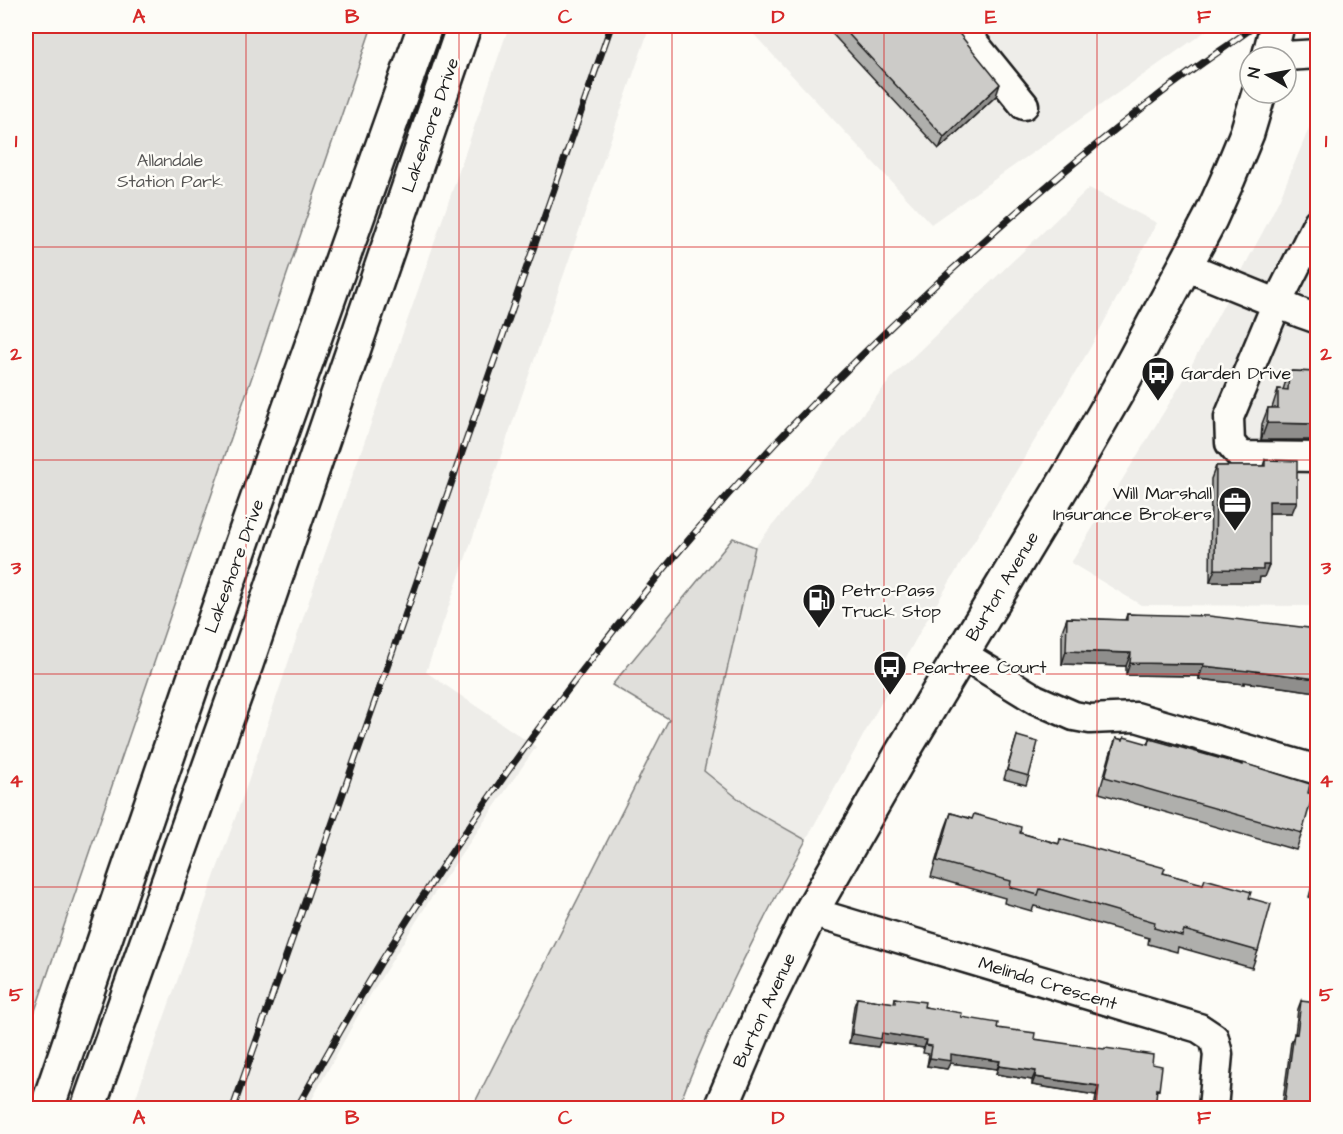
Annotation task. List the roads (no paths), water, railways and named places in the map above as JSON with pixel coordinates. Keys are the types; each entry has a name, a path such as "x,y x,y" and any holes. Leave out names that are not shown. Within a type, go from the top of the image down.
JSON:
{"main road":[{"name":"Lakeshore Drive","path":"47,1108 205,647 425,26"},
{"name":"Lakeshore Drive","path":"88,1108 246,664 464,26"},
{"path":"1272,45 1277,26"},
{"name":"Burton Avenue","path":"721,1108 761,1014 811,912 960,653 1118,392 1210,219 1247,133 1255,105"}],"street":[{"path":"960,26 1024,105"},
{"path":"1298,55 1317,54"},
{"path":"1317,224 1277,303 1229,417 1230,443 1241,456 1317,457"},
{"path":"1185,266 1301,314 1317,318"},
{"path":"960,653 1035,699 1074,716 1090,719 1136,717 1317,770"},
{"name":"Melinda Crescent","path":"811,912 1199,1028 1214,1038 1218,1054 1213,1108"}],"railway":[{"path":"233,1108 611,26"},
{"path":"297,1108 381,962 510,768 604,643 703,523 819,397 958,264 1125,121 1255,26"}],"place":[{"name":"Garden Drive","path":"1158,402"},
{"name":"Will Marshall Insurance Brokers","path":"1235,532"},
{"name":"Petro-Pass Truck Stop","path":"819,629"},
{"name":"Peartree Court","path":"890,696"}],"park label":[{"name":"Allandale Station Park","path":"170,170"}]}
